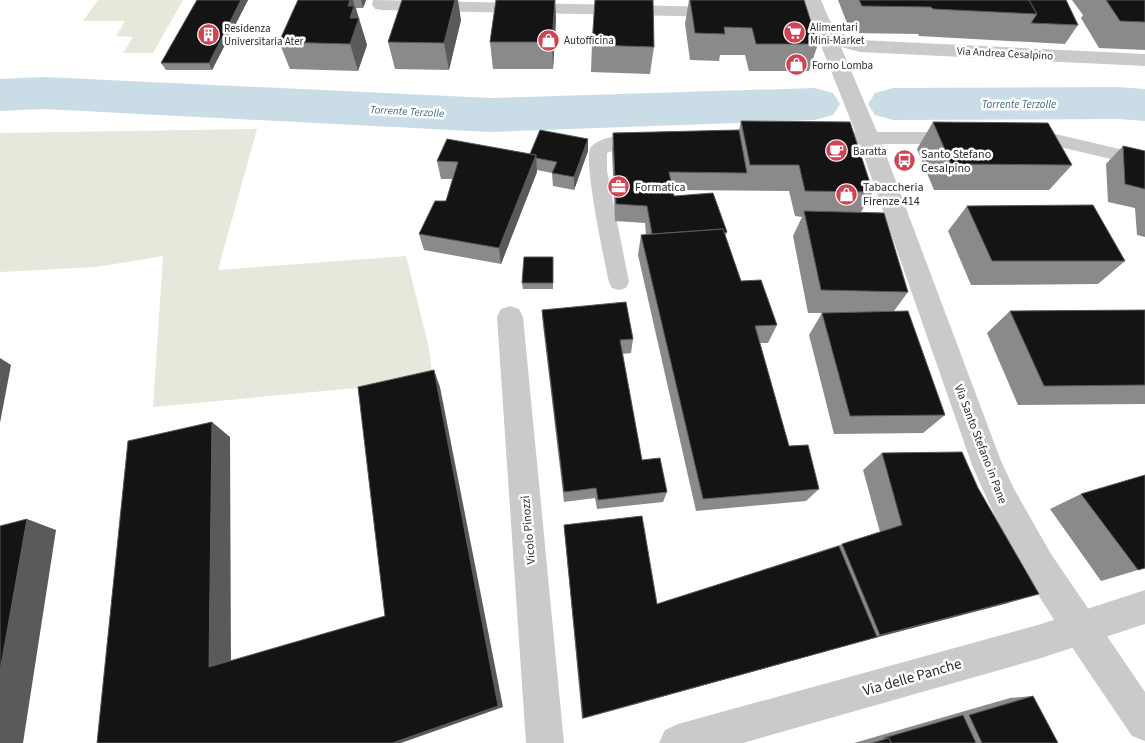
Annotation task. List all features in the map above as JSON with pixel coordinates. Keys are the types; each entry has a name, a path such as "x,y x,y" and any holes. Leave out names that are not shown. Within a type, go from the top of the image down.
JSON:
{"street":[{"path":"382,0 381,5 740,12"},
{"path":"798,14 818,15"},
{"name":"Via Andrea Cesalpino","path":"818,15 840,41 866,46 1145,60"},
{"name":"Via Santo Stefano in Pane","path":"818,15 868,135 999,493 1018,530 1080,627 1145,723"},
{"name":"Via Andrea Cesalpino","path":"842,73 840,60 846,51 866,46"},
{"name":"Vicolo Pinozzi","path":"510,317 546,743"},
{"name":"Via delle Panche","path":"678,743 1038,642 1145,607"}],"lane":[{"path":"807,138 868,135 972,138"},
{"path":"619,282 598,171 598,150 619,141 662,138"},
{"path":"1009,138 1047,138 1145,161"}],"shaded area":[{"path":"98,0 183,0 153,53 123,53 133,37 116,36 125,21 83,21"},
{"path":"257,129 218,270 406,256 429,348 433,381 153,407 163,256 96,267 0,272 0,133"}],"building":[{"name":"Residenza Universitaria Ater","path":"197,0 241,0 209,63 161,63"},
{"path":"298,0 350,0 348,6 354,6 350,18 359,18 350,44 279,42"},
{"path":"402,0 455,0 444,43 388,42"},
{"path":"496,0 555,0 552,42 490,42"},
{"path":"595,0 653,0 654,47 592,45"},
{"path":"690,0 804,0 818,44 756,44 752,28 724,27 725,34 695,33"},
{"path":"859,0 1029,0 1037,14 933,9 931,7 862,6"},
{"path":"1029,0 1066,0 1078,25 1031,23 1037,14"},
{"path":"1106,0 1145,0 1145,22 1120,21"},
{"path":"741,121 850,122 873,192 805,191 799,165 750,165"},
{"path":"933,122 1048,123 1072,165 951,164"},
{"path":"540,130 588,139 574,177 552,173 557,162 536,158 536,155 530,154"},
{"path":"739,130 747,173 669,172 674,196 713,193 727,232 724,233 723,229 652,234 647,206 616,204 613,133"},
{"path":"447,139 536,155 499,248 419,234 435,201 446,201 458,162 437,161"},
{"path":"1123,146 1145,151 1145,189 1125,184"},
{"path":"1093,205 1125,261 992,261 967,206"},
{"path":"804,211 884,213 908,292 821,290"},
{"path":"723,229 741,281 761,280 777,325 755,326 789,446 808,445 819,489 703,499 641,235"},
{"path":"524,257 553,257 553,283 522,283"},
{"path":"626,302 633,339 620,340 642,460 660,458 667,492 598,500 596,488 564,492 542,310"},
{"path":"1145,310 1145,385 1044,386 1010,311"},
{"path":"908,311 945,415 850,416 822,313"},
{"path":"434,370 498,706 392,743 97,743 128,441 212,422 209,667 385,616 358,387"},
{"path":"962,452 978,488 1039,594 880,635 842,544 902,525 882,453"},
{"path":"1145,475 1145,568 1138,570 1081,494"},
{"path":"642,516 657,604 839,546 877,637 583,718 564,525"},
{"path":"27,519 0,671 0,526"},
{"path":"1033,696 1058,743 982,743 969,715"},
{"path":"963,715 976,743 891,743 889,738 884,738"},
{"path":"889,738 891,743 872,743"}],"waterway":[{"name":"Torrente Terzolle","path":"0,95 44,93 491,115 815,104"},
{"name":"Torrente Terzolle","path":"893,104 1118,103 1145,105"}],"place":[{"name":"Alimentari Mini-Market","path":"794,33"},
{"name":"Residenza Universitaria Ater","path":"208,34"},
{"name":"Autofficina","path":"548,40"},
{"name":"Forno Lomba","path":"796,65"},
{"name":"Baratta","path":"837,151"},
{"name":"Santo Stefano Cesalpino","path":"905,161"},
{"name":"Formatica","path":"619,187"},
{"name":"Tabaccheria Firenze 414","path":"847,194"}]}
